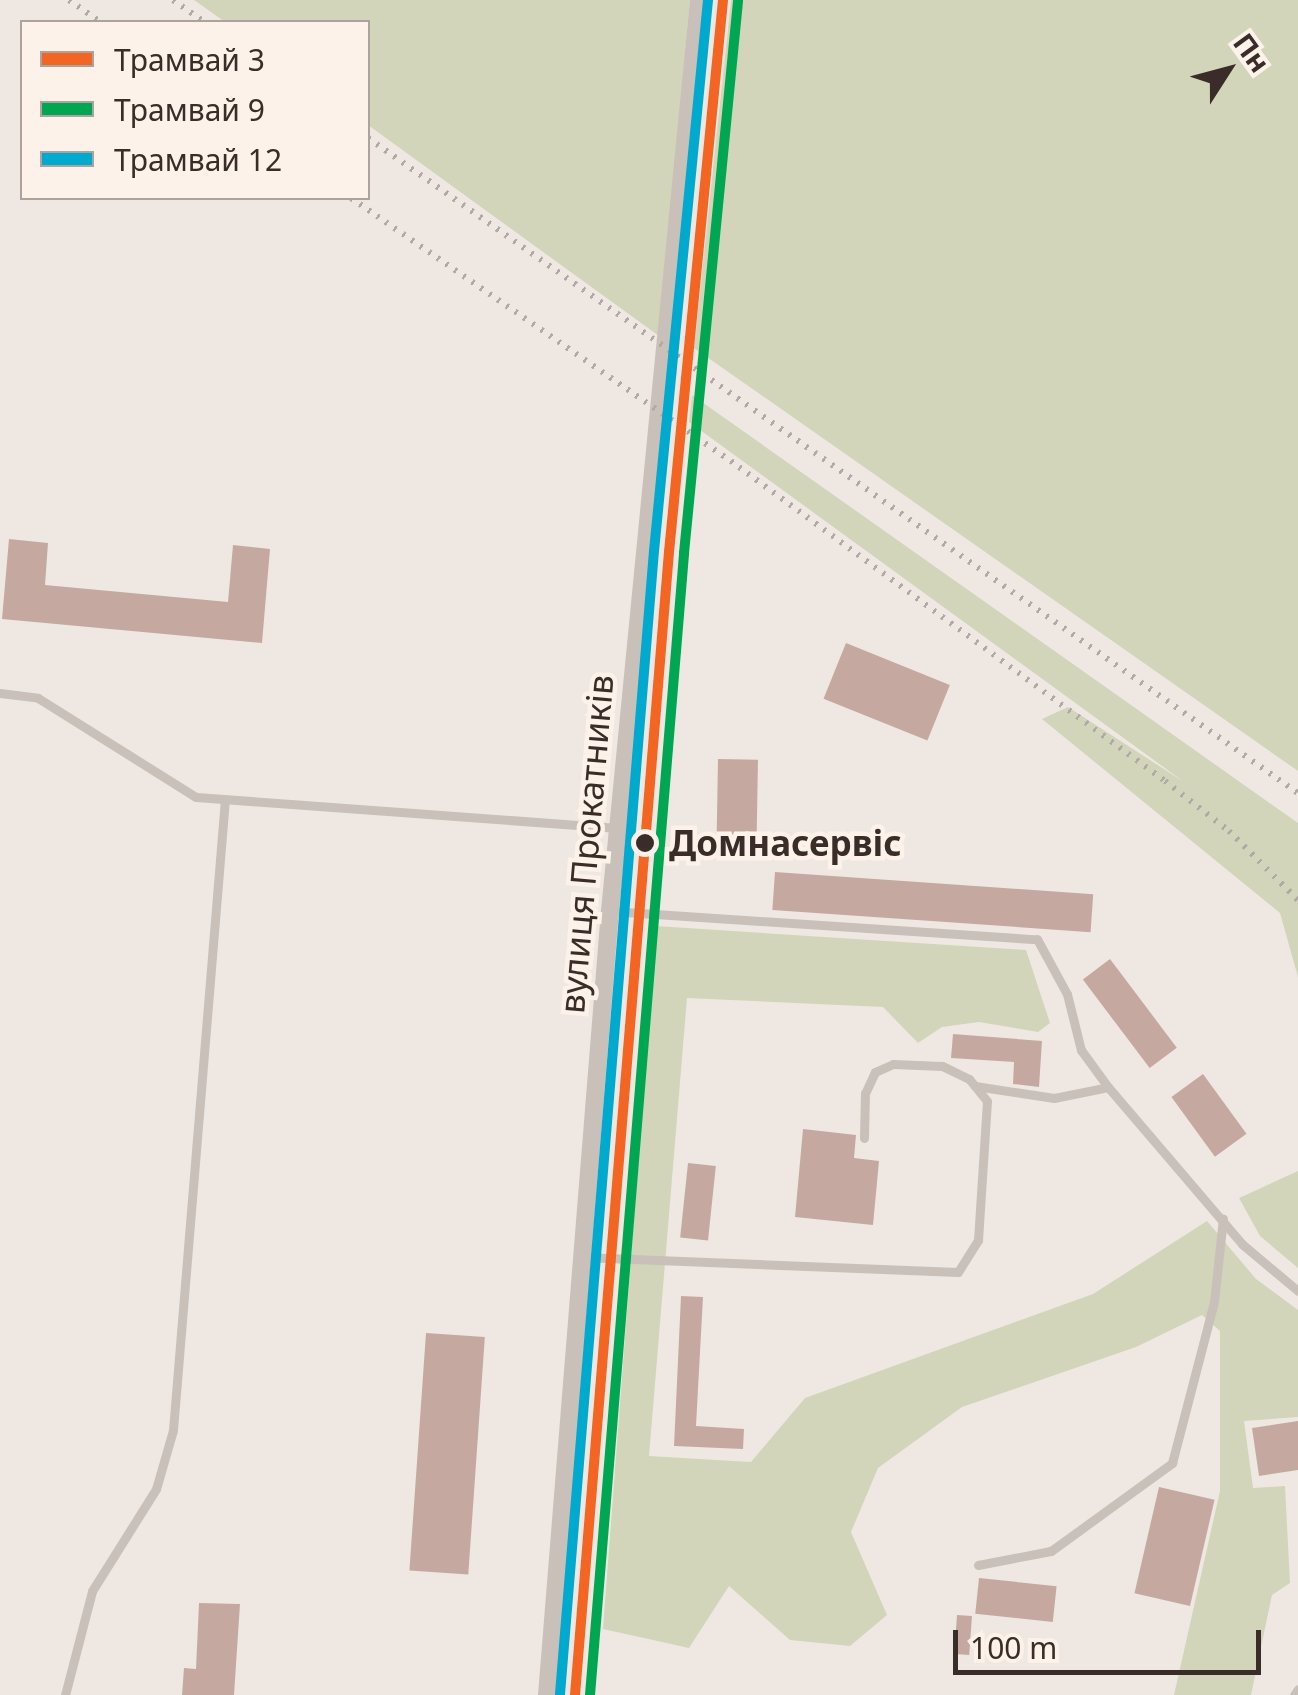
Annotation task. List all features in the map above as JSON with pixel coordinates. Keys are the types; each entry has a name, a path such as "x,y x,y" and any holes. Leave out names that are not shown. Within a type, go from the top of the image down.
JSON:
{"street":[{"name":"вулиця Прокатників","path":"548,1695 610,911 699,0"}],"lane":[{"path":"0,693 38,698 196,797 618,828"},
{"path":"65,1695 92,1591 156,1489 173,1430 225,799"},
{"path":"610,911 1037,938 1067,994 1082,1050 1108,1087 1260,1262 1298,1291"},
{"path":"582,1257 958,1272 978,1240 987,1101 975,1086 942,1066 912,1062 876,1072 865,1093 864,1138"},
{"path":"975,1086 1054,1098 1108,1087"},
{"path":"978,1565 1052,1550 1172,1464 1214,1302 1223,1218"}],"green space":[{"path":"194,0 690,0 659,336 370,126 370,20 222,20"},
{"path":"731,0 1298,0 1298,771 694,348"},
{"path":"692,395 1298,823 1298,977 1280,913 1042,719 1068,707 1184,782 689,422"},
{"path":"656,926 1026,950 1050,1023 1038,1032 979,1022 942,1027 918,1043 883,1007 687,998 649,1456 751,1462 805,1398 1093,1294 1207,1221 1256,1279 1298,1310 1298,1417 1244,1421 1253,1488 1285,1486 1290,1583 1272,1595 1251,1695 1174,1695 1220,1491 1220,1331 1202,1315 1136,1347 962,1407 878,1468 851,1532 887,1615 850,1646 790,1640 729,1586 689,1648 603,1629"},
{"path":"1298,1171 1298,1268 1260,1236 1239,1198"}],"building":[{"path":"9,539 48,543 45,585 228,602 233,545 270,549 262,643 2,619"},
{"path":"846,643 950,685 927,741 824,699"},
{"path":"718,759 758,760 757,840 717,839"},
{"path":"775,872 1093,894 1091,932 772,910"},
{"path":"1110,959 1177,1048 1150,1068 1083,979"},
{"path":"953,1034 1042,1041 1039,1087 1013,1084 1014,1062 951,1058"},
{"path":"1203,1074 1246,1134 1215,1157 1171,1097"},
{"path":"803,1129 856,1135 854,1158 879,1161 873,1225 795,1217"},
{"path":"688,1163 716,1166 708,1241 680,1238"},
{"path":"681,1296 703,1297 696,1426 744,1429 743,1449 674,1446"},
{"path":"426,1333 485,1337 468,1575 409,1570"},
{"path":"1298,1421 1298,1470 1259,1476 1252,1428"},
{"path":"1159,1487 1215,1500 1190,1606 1134,1593"},
{"path":"979,1578 1057,1586 1053,1622 975,1614"},
{"path":"199,1603 240,1604 234,1695 182,1695 184,1668 196,1669"},
{"path":"957,1615 972,1616 969,1655 954,1654"}],"railway":[{"path":"69,0 98,20"},
{"path":"173,0 202,20"},
{"path":"370,139 1298,793"},
{"path":"354,200 739,467 1165,781 1229,831 1298,900"}],"tram line":[{"name":"12","path":"560,1694 654,551 708,0"},
{"name":"3","path":"575,1695 669,552 723,0"},
{"name":"9","path":"590,1695 684,553 738,1"}],"place":[{"name":"Домнасервіс","path":"645,843"}]}
